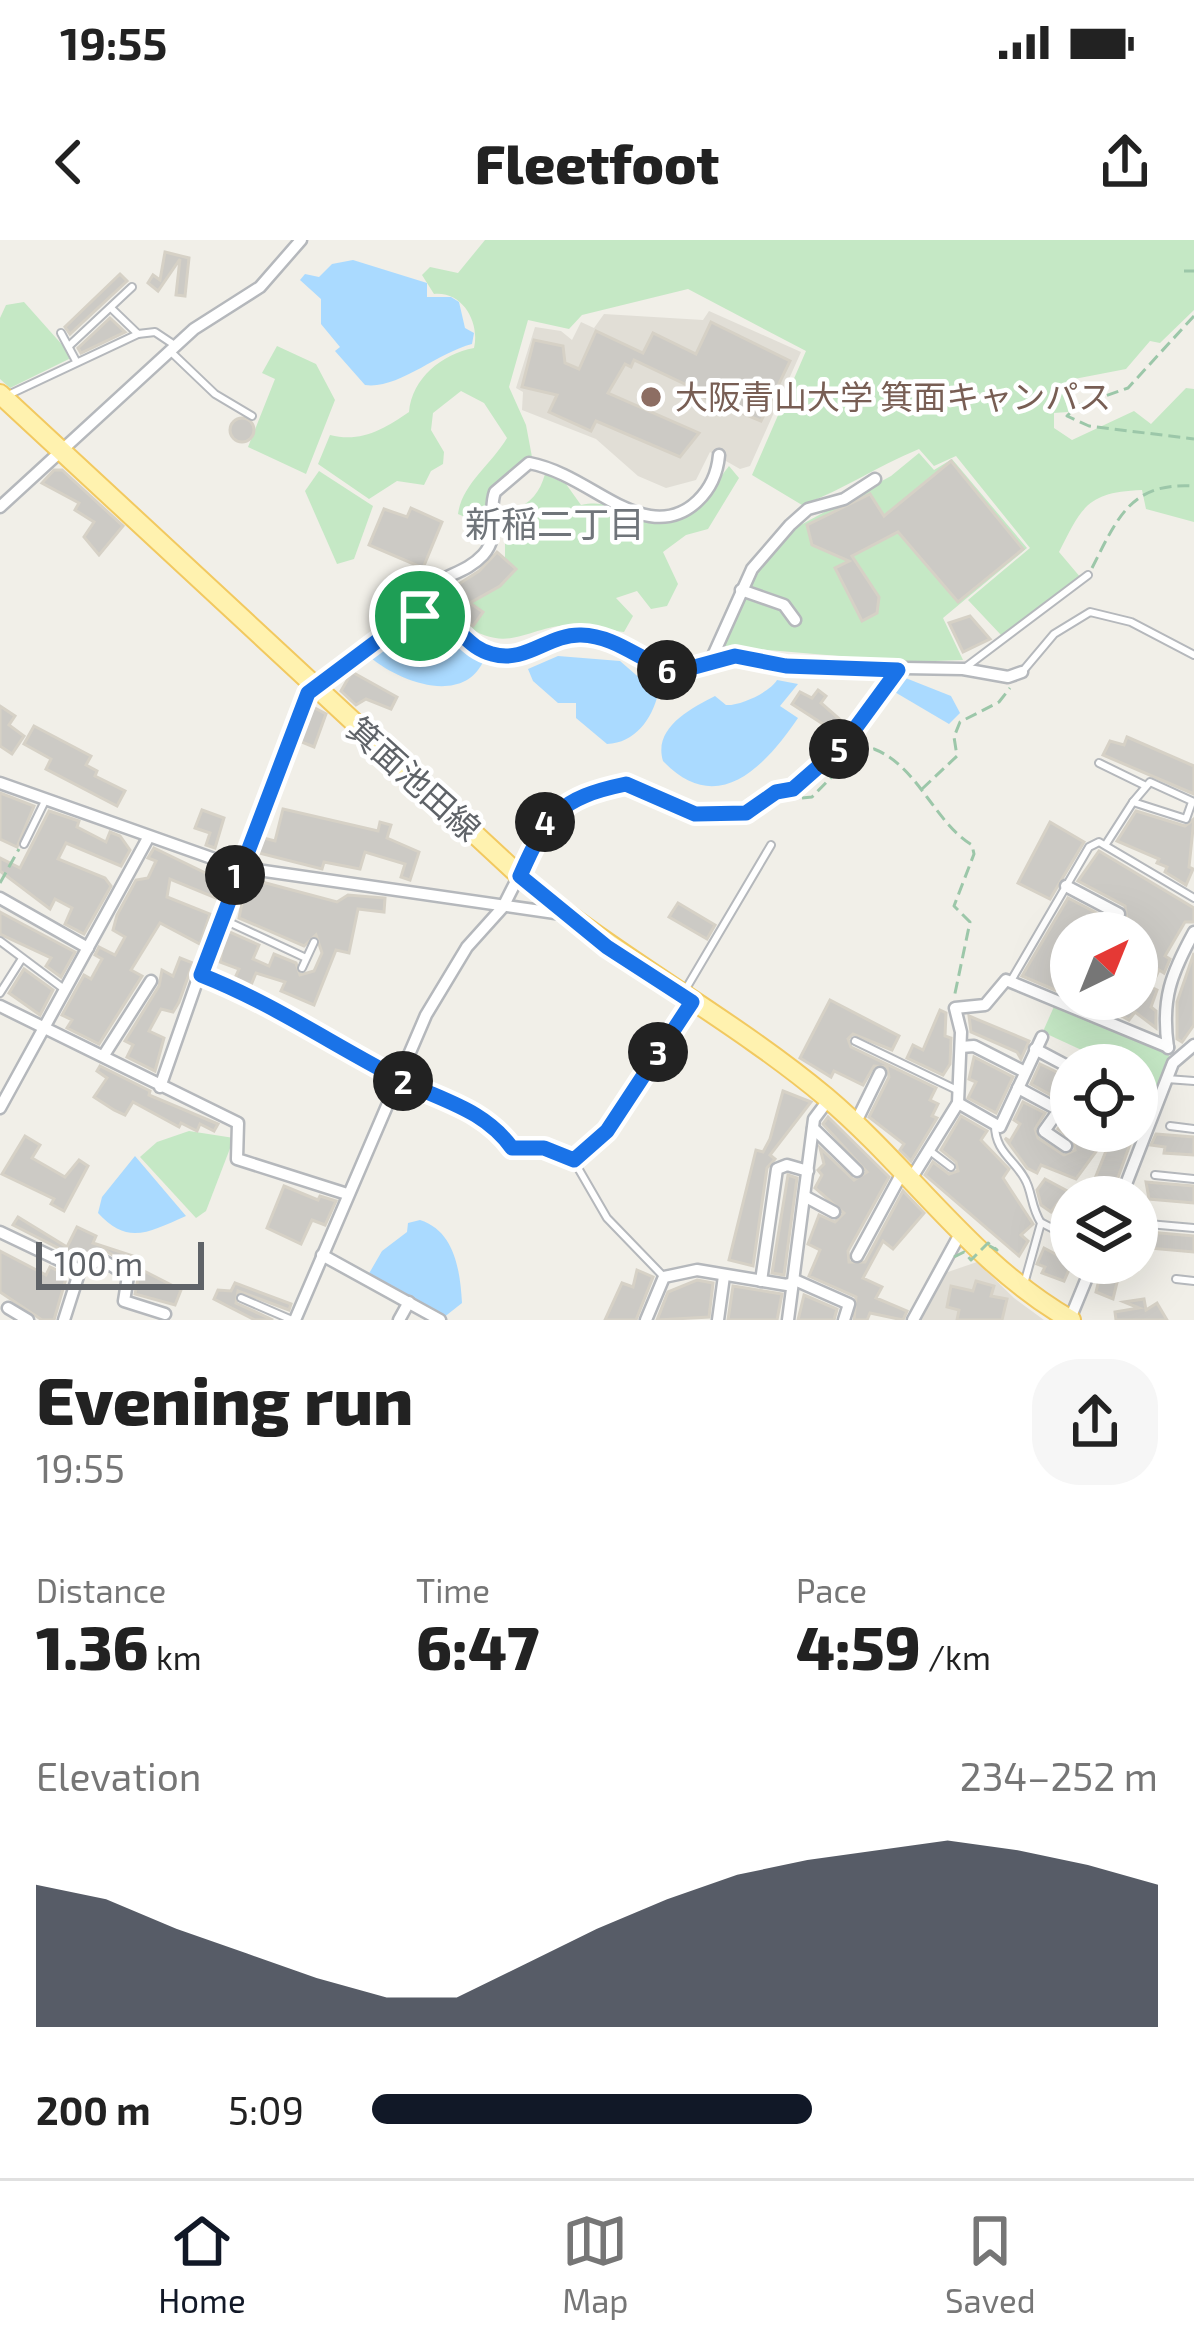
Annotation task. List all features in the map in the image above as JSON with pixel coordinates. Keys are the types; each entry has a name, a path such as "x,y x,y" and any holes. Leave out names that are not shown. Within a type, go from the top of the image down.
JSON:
{"main road":[{"name":"箕面池田線","path":"2,396 520,876 566,915 829,1099 1022,1288 1070,1320"}],"street":[{"path":"0,507 173,348 260,287 301,240"},
{"path":"420,616 421,598 430,585 482,558 493,534 495,492 529,463 578,477 646,515 665,517 696,502 711,488 719,455"},
{"path":"711,659 752,569 808,509 844,499 875,479"},
{"path":"741,590 784,604 798,626"},
{"path":"160,1087 302,705 314,687 400,624 420,616 437,617 488,653 508,657 577,635 603,638 676,672 735,656 786,666 1017,674"},
{"path":"294,1320 425,1015 466,947 503,907 550,814 609,788 640,787 695,814 746,813 776,792 793,789 843,745 898,670"},
{"path":"0,783 238,867 566,915"},
{"path":"0,1108 148,838"},
{"path":"1066,886 1115,912"},
{"path":"0,898 88,948"},
{"path":"1173,1063 1163,1004 1167,981 1194,932"},
{"path":"201,975 269,1002 399,1076"},
{"path":"857,1256 907,1175 929,1151 959,1097 961,1048 955,1008 985,1005 1012,979 1168,1047"},
{"path":"104,1055 151,981"},
{"path":"0,1006 238,1123 237,1159 347,1194"},
{"path":"959,1097 1000,1127 1042,1037"},
{"path":"1129,1176 1173,1063 1194,1045"},
{"path":"961,1048 974,1046 1025,1072"},
{"path":"1035,1049 1050,1057"},
{"path":"855,1124 880,1072"},
{"path":"1018,1088 1050,1105"},
{"path":"788,1320 797,1281 813,1128 829,1099"},
{"path":"813,1128 857,1171"},
{"path":"761,1281 777,1169 787,1165 808,1171"},
{"path":"806,1197 834,1212"},
{"path":"0,1232 80,1270"},
{"path":"913,1320 962,1232"},
{"path":"322,1255 440,1320"},
{"path":"67,1318 80,1270 101,1259 128,1276 124,1301 165,1314"},
{"path":"646,1320 664,1276 698,1270 761,1281 797,1281 849,1304 844,1320"},
{"path":"718,1320 724,1276"},
{"path":"1070,1320 1085,1284"},
{"path":"399,1320 409,1302"},
{"path":"8,1308 28,1320"}],"lane":[{"path":"70,345 132,287"},
{"path":"111,308 138,334"},
{"path":"2,396 138,334 154,332 215,394 252,416"},
{"path":"61,333 76,361"},
{"path":"963,669 1088,575"},
{"path":"1017,674 1054,634 1090,612 1131,622 1194,655"},
{"path":"1099,764 1144,785"},
{"path":"1105,845 1144,785 1150,782 1193,802 1186,819 1133,802"},
{"path":"24,844 45,801"},
{"path":"687,999 771,845"},
{"path":"1012,979 1089,847 1105,845 1194,898"},
{"path":"220,918 306,958"},
{"path":"0,941 65,989"},
{"path":"302,968 314,942"},
{"path":"0,993 21,960"},
{"path":"855,1041 959,1097"},
{"path":"1167,1079 1194,1082"},
{"path":"995,1124 994,1138 1025,1180 1028,1202 1041,1223 1050,1228"},
{"path":"1170,1126 1194,1129"},
{"path":"929,1151 951,1167"},
{"path":"574,1160 607,1218 664,1276"},
{"path":"1155,1175 1194,1179"},
{"path":"1022,1288 1041,1223"},
{"path":"1158,1225 1194,1228"},
{"path":"1176,1279 1194,1281"},
{"path":"241,1298 294,1320"}],"path":[{"path":"1184,271 1194,271"},
{"path":"1194,316 1128,388 1077,406 1067,416 1089,426 1194,439"},
{"path":"1088,575 1113,528 1139,496 1159,484 1194,486"},
{"path":"953,833 920,790 957,756 954,737 960,722 1007,696 1017,674"},
{"path":"793,789 802,798 812,797 854,754 874,749 895,762 953,833 972,844 974,854 954,906 970,922 955,975 955,1008"},
{"path":"0,884 24,844"},
{"path":"399,1076 460,1103 512,1148 544,1148 574,1160 607,1131 687,999"},
{"path":"954,1257 964,1252 971,1260 988,1243 997,1250 988,1245"}],"shaded area":[{"name":"大阪青山大学 箕面キャンパス","path":"709,311 801,352 750,466 740,469 710,452 696,480 666,488 638,476 596,439 522,410 523,392 516,388 535,327 561,331 572,340 581,322 594,328 604,314 703,320"},
{"path":"977,1262 1044,1320 919,1320 945,1273"}],"green space":[{"path":"485,240 1194,240 1194,310 1160,343 1150,341 1126,369 1069,380 1073,404 1068,412 1054,413 1054,428 1072,440 1134,411 1151,424 1186,388 1194,389 1194,522 1146,509 1142,490 1098,499 1081,513 1059,552 1081,578 1001,635 968,600 1030,548 956,456 934,466 919,449 802,505 752,475 806,351 688,289 582,315 569,329 528,320 509,387 526,425 532,457 493,490 487,527 458,514 471,484 507,438 484,403 461,391 433,413 431,430 444,452 443,464 431,471 424,485 397,481 369,499 318,464 330,435 362,436 390,424 409,412 422,378 451,356 474,348 467,310 453,298 434,294 422,275 430,267 458,273"},
{"path":"24,302 73,357 10,388 0,379 0,318 6,305"},
{"path":"277,346 316,364 335,400 306,474 248,447 275,379 262,373"},
{"path":"919,453 934,470 952,459 1027,548 943,618 963,660 909,662 721,646 756,573 795,528 891,476"},
{"path":"729,466 739,478 708,529 686,535 663,552 678,584 667,606 651,609 637,591 616,598 633,616 624,632 557,626 506,639 462,623 464,606 505,568 505,514 531,499 545,474 566,484 581,505 603,504 650,521 690,509"},
{"path":"319,471 373,506 354,559 337,564 305,491"},
{"path":"1050,1016 1050,1020 1099,1020 1156,1044 1068,1044 1041,1036"},
{"path":"1158,1045 1166,1048 1171,1062 1158,1094"},
{"path":"189,1131 234,1138 206,1211 196,1218 140,1157 157,1142"}],"water":[{"path":"353,260 427,283 427,297 451,297 459,302 465,328 474,333 472,344 404,377 365,385 335,351 340,347 321,324 321,299 300,280 305,274 319,277 332,264"},
{"path":"421,625 446,629 483,662 473,675 445,686 412,681 370,657"},
{"path":"558,656 620,661 658,694 641,728 607,744 576,718 576,703 558,703 533,681 528,669"},
{"path":"903,677 951,696 960,713 949,724 893,691"},
{"path":"777,680 798,684 780,706 798,718 756,768 721,785 703,785 683,778 663,761 663,739 685,714 715,696 726,705 746,701"},
{"path":"135,1156 186,1216 150,1231 129,1233 98,1213 102,1197"},
{"path":"420,1220 441,1233 457,1264 462,1303 443,1318 367,1277 382,1251 407,1232 408,1223"}],"building":[{"path":"165,252 189,258 185,296 176,295 180,259 158,291 148,283 153,275 160,280"},
{"path":"120,274 127,281 70,334 65,327"},
{"path":"110,318 125,332 81,353 78,348"},
{"path":"711,322 790,361 761,421 691,392 693,388 634,360 631,367 625,364 608,393 699,433 680,457 596,421 591,431 549,412 557,395 522,387 534,340 563,346 565,363 579,369 596,331 643,353 653,333 696,354"},
{"path":"242,418 251,421 251,439 242,442 233,439 230,430 233,421"},
{"path":"951,461 1023,549 958,602 898,532 852,556 879,597 877,613 862,621 835,568 849,561 812,545 807,525 870,494 884,516"},
{"path":"54,470 62,470 123,526 99,555 84,537 94,522 75,510 79,503 42,483"},
{"path":"411,508 442,522 423,568 369,545 384,509 407,517"},
{"path":"497,552 516,569 500,586 470,603 483,612 473,626 434,600 479,571"},
{"path":"970,616 990,639 963,652 949,623"},
{"path":"352,672 397,697 391,709 366,699 356,705 341,691"},
{"path":"818,690 826,696 821,703 845,724 837,733 792,704 800,692 812,698"},
{"path":"0,706 15,716 9,725 24,736 12,754 0,746"},
{"path":"313,707 326,714 314,747 299,741"},
{"path":"34,726 91,756 86,765 97,771 95,776 125,791 117,806 46,769 51,759 24,744"},
{"path":"1127,737 1194,766 1194,794 1103,755 1110,741 1124,745"},
{"path":"0,793 34,806 17,847 0,839"},
{"path":"283,809 378,831 380,822 391,825 387,838 419,852 410,880 401,877 405,864 365,852 360,869 324,862 322,869 255,852 260,837 275,841"},
{"path":"202,810 224,818 215,848 206,845 210,833 195,828"},
{"path":"49,811 79,821 77,827 106,842 110,832 120,836 130,850 121,866 66,843 58,859 105,878 111,886 84,934 65,924 72,908 55,899 50,909 0,871 0,858 20,868"},
{"path":"1136,811 1185,826 1194,819 1189,867 1193,869 1186,885 1165,872 1167,867 1157,863 1159,859 1117,841"},
{"path":"1050,822 1084,842 1050,899 1018,883"},
{"path":"154,848 222,881 216,898 170,879 167,897 210,914 200,944 160,923 131,970 142,976 99,1044 67,1028 72,1020 62,1015 84,975 91,979 102,959 95,955 99,947 115,955 125,937 113,930 117,915 136,880 148,878 156,861 148,858"},
{"path":"1099,851 1194,908 1194,922 1185,922 1165,956 1170,959 1164,973 1158,972 1158,912 1126,912 1125,906 1078,881"},
{"path":"247,878 337,902 348,895 385,898 384,912 358,909 349,953 336,950 314,1005 281,991 285,982 256,973 251,985 235,978 239,969 220,962 225,930 259,945 253,959 269,966 274,954 296,963 300,975 314,971 322,953 316,935 304,946 239,918"},
{"path":"1068,898 1095,912 1060,912"},
{"path":"678,903 715,925 707,939 669,917"},
{"path":"0,912 75,952 61,977 46,966 51,958 0,934"},
{"path":"1050,929 1050,988 1022,976"},
{"path":"1194,953 1194,1025 1182,1042 1177,1039 1177,1002"},
{"path":"180,958 193,963 179,1002 173,1012 161,1009 149,1031 164,1038 155,1071 127,1057 133,1045 125,1041 159,986 162,970 173,976"},
{"path":"24,969 53,990 40,1015 9,993"},
{"path":"830,1000 899,1036 892,1050 853,1034 848,1039 851,1047 936,1088 930,1100 938,1104 932,1116 937,1118 911,1161 900,1150 904,1144 869,1117 889,1077 887,1067 874,1066 863,1085 834,1071 831,1077 800,1058"},
{"path":"940,1010 946,1013 945,1036 951,1038 950,1064 943,1075 907,1058 913,1045 923,1050"},
{"path":"969,1016 1029,1041 1021,1059 1017,1052 971,1032"},
{"path":"974,1057 1013,1077 996,1113 968,1098 976,1082 969,1079"},
{"path":"1040,1064 1050,1069 1050,1095 1031,1084"},
{"path":"100,1066 150,1091 149,1095 218,1124 214,1131 200,1124 197,1131 181,1123 179,1127 133,1102 125,1115 114,1110 94,1097 107,1078 97,1071"},
{"path":"783,1091 811,1102 770,1155 775,1159 767,1168 753,1266 729,1260 756,1150 763,1152 770,1139"},
{"path":"1023,1102 1045,1113 1035,1129 1038,1138 1050,1146 1050,1152 1096,1152 1078,1176 1041,1165 1037,1173 1027,1168 1005,1138 1010,1141 1020,1124 1014,1120"},
{"path":"961,1116 987,1131 981,1140 1009,1169 1003,1178 1033,1224 1021,1235 1028,1241 1019,1256 925,1175 933,1162 949,1174 958,1171 956,1162 941,1150"},
{"path":"828,1117 889,1177 848,1251 849,1262 865,1262 903,1191 924,1213 893,1249 883,1241 863,1278 882,1287 876,1298 907,1311 903,1320 870,1313 867,1320 854,1320 856,1297 809,1276 820,1250 808,1244 819,1215 835,1222 844,1213 815,1188 824,1164 820,1148 854,1180 867,1172 823,1124"},
{"path":"1158,1134 1194,1137 1194,1155 1164,1153 1165,1147 1158,1146"},
{"path":"25,1136 40,1145 32,1158 65,1177 79,1160 88,1166 64,1211 51,1204 54,1199 2,1174"},
{"path":"1106,1152 1127,1152 1119,1176 1096,1176"},
{"path":"788,1175 797,1178 784,1275 772,1273"},
{"path":"1045,1179 1050,1182 1050,1211 1041,1205 1037,1190"},
{"path":"1158,1183 1194,1186 1194,1203 1158,1200"},
{"path":"284,1186 318,1200 320,1196 336,1201 325,1225 312,1220 301,1244 267,1228"},
{"path":"18,1217 67,1247 77,1227 96,1236 93,1243 136,1257 133,1268 103,1249 80,1259 13,1225"},
{"path":"1158,1233 1194,1236 1194,1252 1158,1249"},
{"path":"1044,1248 1050,1251 1050,1276 1037,1264"},
{"path":"0,1251 46,1275 50,1267 67,1275 54,1320 42,1320 0,1292"},
{"path":"140,1269 181,1290 175,1305 135,1294"},
{"path":"637,1270 653,1277 636,1320 605,1320 622,1283 633,1287"},
{"path":"697,1280 713,1283 709,1317 657,1320 668,1292"},
{"path":"976,1281 994,1286 991,1296 1007,1299 1002,1320 957,1320 959,1310 947,1307 951,1286 973,1291"},
{"path":"235,1283 291,1304 289,1310 238,1291 236,1303 273,1320 255,1320 214,1299 218,1290 231,1291"},
{"path":"1098,1284 1117,1284 1113,1299 1096,1292"},
{"path":"733,1286 782,1294 777,1320 728,1320"},
{"path":"804,1295 837,1309 834,1320 798,1320"},
{"path":"1144,1299 1146,1310 1157,1303 1167,1320 1116,1320 1115,1312 1139,1308 1124,1302"}],"place":[{"name":"大阪青山大学 箕面キャンパス","path":"651,397"}],"district":[{"name":"新稲二丁目","path":"555,524"}],"route":[{"path":"420,616 457,626 475,646 508,657 577,635 603,638 654,666 676,672 735,656 786,666 898,670 843,745 793,789 776,792 746,813 695,814 626,784 563,804 550,814 520,876 607,947 692,1002 607,1131 574,1160 544,1148 512,1148 460,1103 404,1082 269,1002 201,975 238,867 308,693 400,624 420,616"}]}
